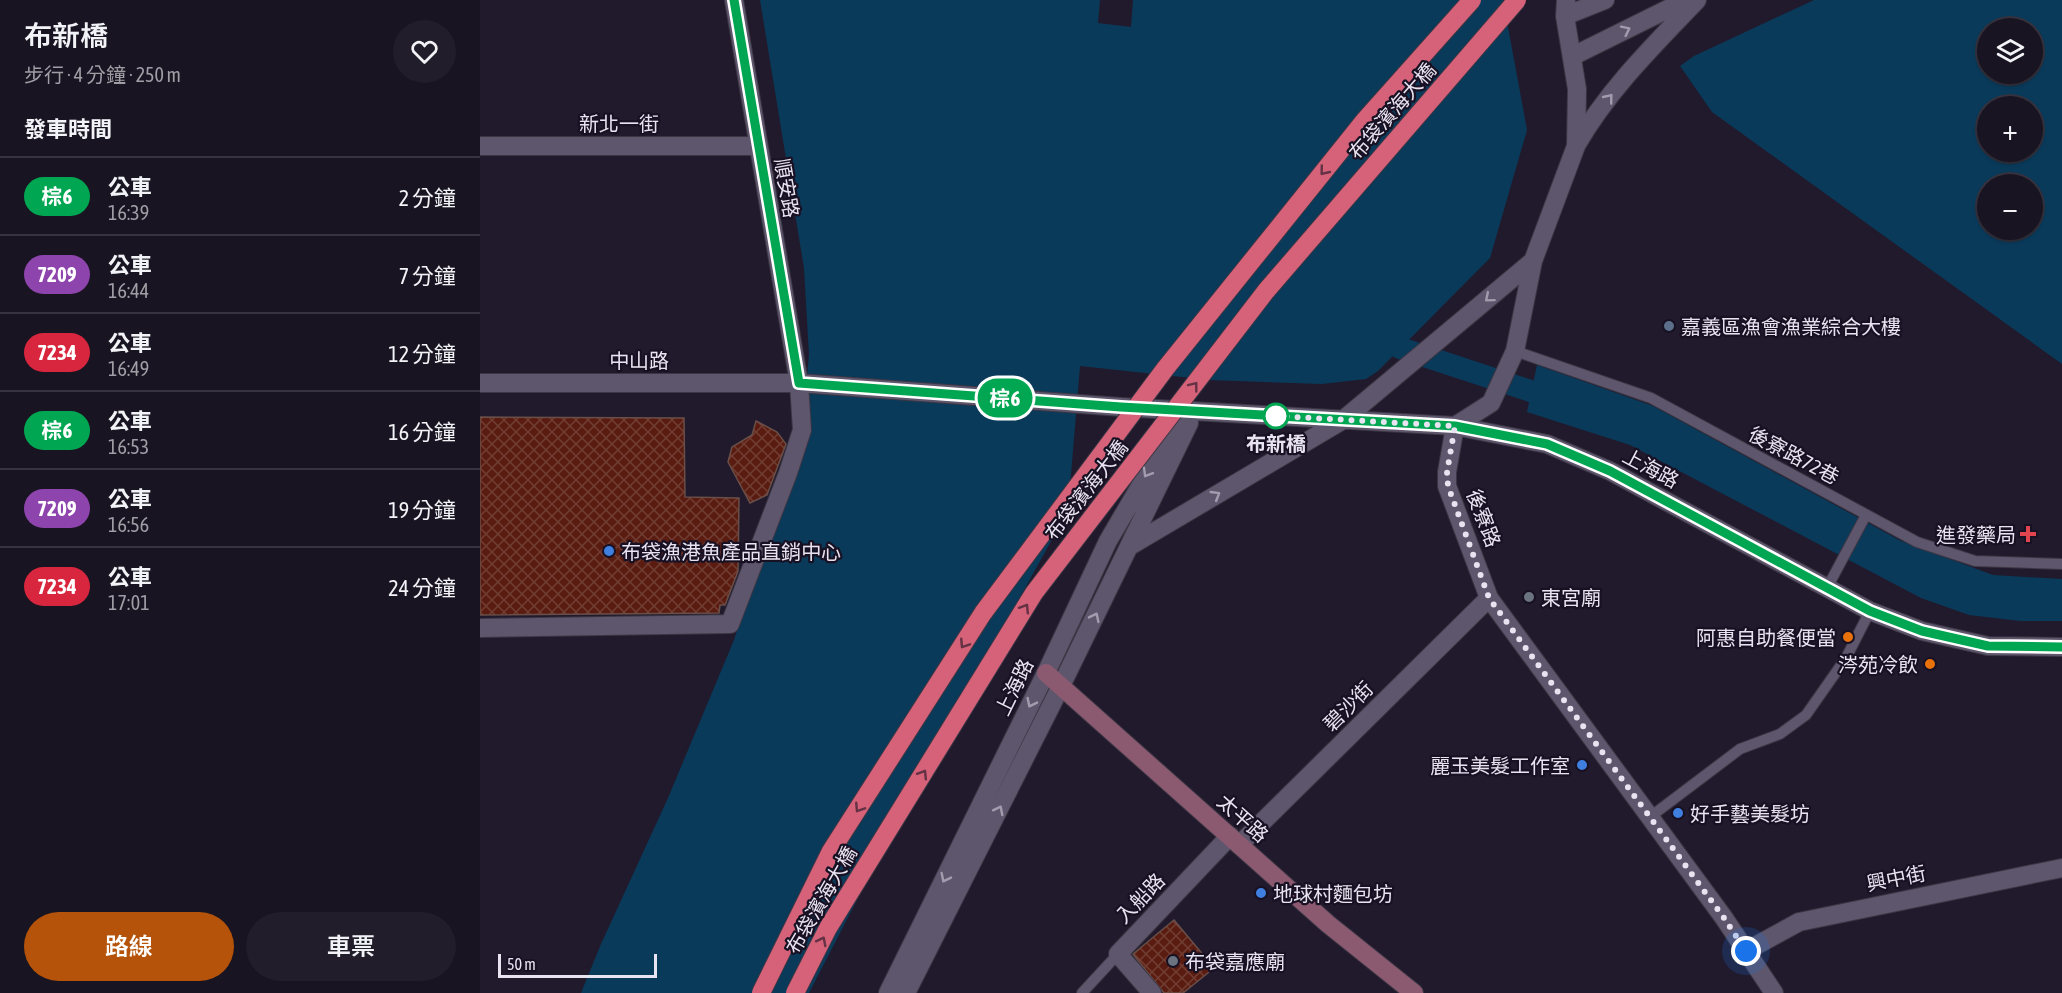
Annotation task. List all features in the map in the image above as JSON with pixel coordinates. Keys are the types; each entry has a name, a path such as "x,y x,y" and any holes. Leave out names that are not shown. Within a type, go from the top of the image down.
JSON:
{"highway":[{"name":"布袋濱海大橋","path":"761,993 831,850 983,614 1165,369 1365,120 1472,0"},
{"name":"布袋濱海大橋","path":"795,993 828,928 1034,593 1266,291 1517,0"}],"main road":[{"name":"太平路","path":"1046,673 1328,924 1414,993"}],"street":[{"name":"順安路","path":"480,628 730,624 788,473 802,430 799,383 734,0"},
{"path":"1576,146 1577,89 1566,8 1605,0"},
{"path":"1574,56 1686,0"},
{"path":"1455,426 1491,403 1515,351 1533,261 1576,146 1590,122 1637,62 1697,0"},
{"name":"新北一街","path":"480,146 757,146"},
{"path":"1130,546 1343,420 1533,261"},
{"name":"中山路","path":"480,383 799,383"},
{"name":"上海路","path":"799,383 1121,407 1455,426 1547,444 1610,471 1870,611 1922,631 1988,646 2062,647"},
{"name":"上海路","path":"906,993 1061,686 1195,411"},
{"name":"上海路","path":"888,993 1046,673 1108,541 1172,432 1195,411"},
{"name":"後寮路","path":"1455,426 1447,472 1448,486 1489,598 1650,817 1774,993"},
{"name":"碧沙街","path":"1234,841 1489,598"},
{"name":"入船路","path":"1152,993 1118,954 1234,841"},
{"name":"興中街","path":"1746,951 1799,922 2062,868"}],"lane":[{"name":"後寮路72巷","path":"1515,351 1556,363 1651,398 1917,542 1975,561 2062,564"},
{"path":"1827,588 1866,515"},
{"path":"1650,817 1740,748 1780,734 1806,716 1845,658 1870,611"},
{"path":"1082,993 1118,954"}],"water":[{"path":"760,0 1100,0 1098,23 1131,27 1133,0 1503,0 1527,130 1490,258 1378,371 1366,379 1322,384 1210,380 1080,366 1068,511 934,751 809,993 581,993 668,798 734,640 802,430 809,355 804,268"},
{"path":"1814,0 2062,0 2062,364 1712,112 1680,66 1694,56"},
{"path":"1537,365 1653,406 1901,541 1993,575 2062,579 2062,621 2020,621 1969,615 1921,598 1630,445 1527,412"}],"building":[{"name":"布袋漁港魚產品直銷中心","path":"480,417 684,418 685,497 739,498 738,571 725,605 720,605 719,613 480,615"},
{"path":"756,421 777,432 786,444 767,495 750,503 728,462 732,447 752,435"},
{"name":"布袋嘉應廟","path":"1174,920 1214,968 1183,993 1164,993 1133,954"}],"waterway":[{"path":"1400,348 1561,401"}],"bus line":[{"name":"棕6","path":"734,0 799,383 1121,407 1455,426 1547,444 1610,471 1870,611 1922,631 1988,646 2062,647"}],"place":[{"name":"嘉義區漁會漁業綜合大樓","path":"1669,326"},
{"name":"布新橋","path":"1276,416"},
{"name":"進發藥局","path":"2028,534"},
{"name":"布袋漁港魚產品直銷中心","path":"609,551"},
{"name":"東宮廟","path":"1529,597"},
{"name":"阿惠自助餐便當","path":"1848,637"},
{"name":"涔苑冷飲","path":"1930,664"},
{"name":"麗玉美髮工作室","path":"1582,765"},
{"name":"好手藝美髮坊","path":"1678,813"},
{"name":"地球村麵包坊","path":"1261,893"},
{"name":"布袋嘉應廟","path":"1173,961"}],"route":[{"path":"1276,416 1455,426 1447,472 1448,486 1489,598 1746,951"}]}
